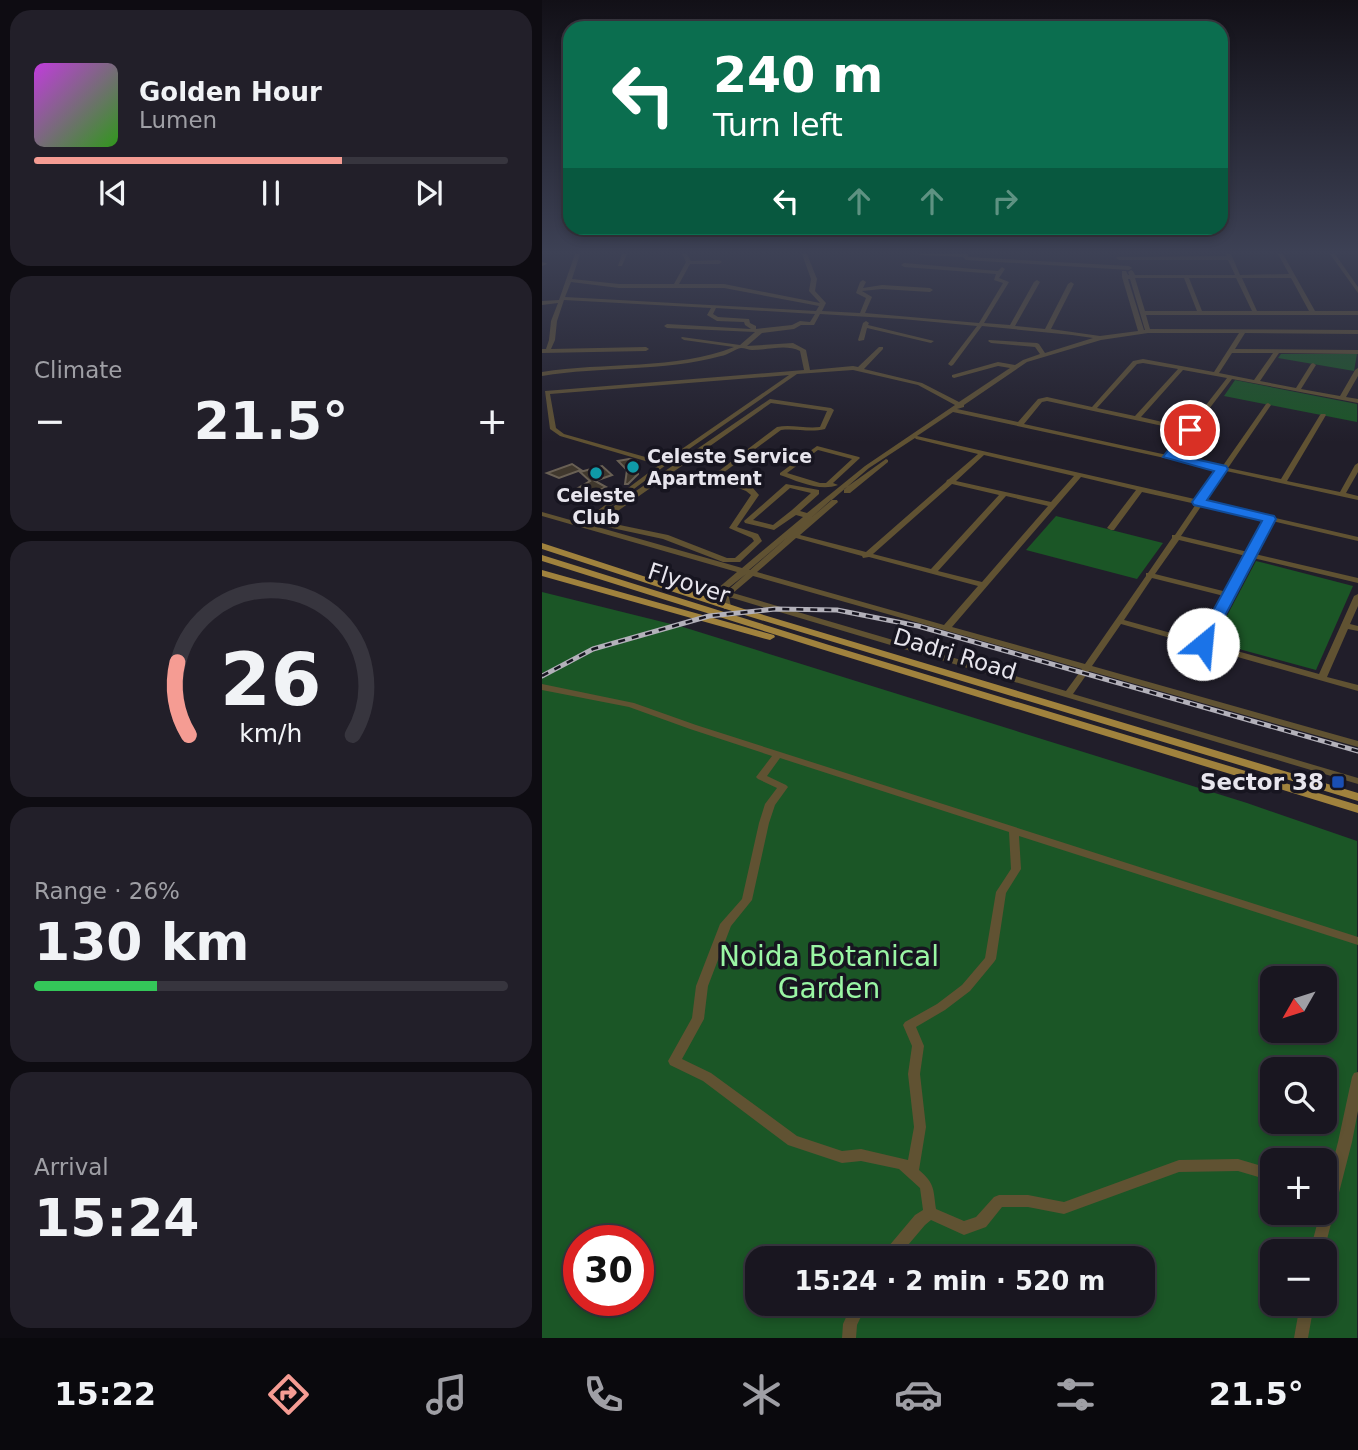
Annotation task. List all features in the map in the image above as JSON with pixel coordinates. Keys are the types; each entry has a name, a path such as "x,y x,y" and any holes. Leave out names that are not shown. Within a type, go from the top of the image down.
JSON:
{"main road":[{"path":"542,549 566,559 557,567 542,565"},
{"name":"Dadri Road","path":"542,549 638,576 828,643 1358,809"},
{"name":"Flyover","path":"542,558 767,629 828,643"},
{"path":"586,584 584,575 594,570 638,576"},
{"path":"542,573 796,644 828,643"},
{"name":"Dadri Road","path":"828,643 1358,797"}],"street":[{"path":"544,351 552,340 556,316"},
{"path":"713,316 747,320 747,324 757,331"},
{"path":"667,326 757,331 794,327 800,323 812,324 816,316"},
{"path":"861,340 869,316"},
{"path":"888,316 1012,327 1102,340"},
{"path":"951,364 986,316"},
{"path":"1012,327 1018,316"},
{"path":"1047,331 1054,316"},
{"path":"1141,316 1145,331"},
{"path":"1143,316 1145,331"},
{"path":"865,326 931,341"},
{"path":"794,327 797,346"},
{"path":"542,374 589,367 697,360 722,355 744,347 757,331"},
{"path":"727,607 727,594 747,572 790,535 1014,367 1102,340 1145,331 1358,333"},
{"path":"790,535 867,467 1029,363 1102,340 1159,333 1358,333"},
{"path":"1216,374 1242,333"},
{"path":"684,338 744,347 797,346 803,350 807,372"},
{"path":"991,341 1037,345 1044,356"},
{"path":"861,368 881,348"},
{"path":"544,351 646,349"},
{"path":"1231,351 1358,352"},
{"path":"1255,382 1277,352"},
{"path":"1093,409 1135,362 1143,361 1358,401"},
{"path":"954,376 998,364 1014,367"},
{"path":"1298,390 1313,365"},
{"path":"664,464 562,436 553,429 545,392 861,368 920,384 959,407 1020,423 1358,496"},
{"path":"1137,418 1182,368"},
{"path":"1342,398 1358,370"},
{"path":"582,526 664,464 796,373"},
{"path":"1170,456 1231,377"},
{"path":"1020,423 1043,399 1190,430"},
{"path":"770,401 831,411 823,428 779,428 714,477 754,491 756,495 733,528 755,536 758,541 737,560 726,561 651,534 606,525 601,523 601,519 770,401"},
{"path":"1068,695 1268,405"},
{"path":"1284,480 1323,415"},
{"path":"918,438 1358,539"},
{"path":"829,483 857,458 817,448 782,474 820,485 829,483 842,487"},
{"path":"866,556 982,454"},
{"path":"1343,493 1358,465"},
{"path":"946,628 1079,475"},
{"path":"949,481 1054,505"},
{"path":"789,486 816,492 795,512 774,528 748,521 789,486"},
{"path":"1111,528 1140,489"},
{"path":"932,572 1004,494"},
{"path":"795,512 809,516"},
{"path":"542,514 1358,744"},
{"path":"1203,644 1270,519"},
{"path":"643,542 651,534"},
{"path":"790,535 984,585"},
{"path":"655,546 664,537"},
{"path":"1175,537 1358,582"},
{"path":"673,590 717,592 747,572"},
{"path":"1149,575 1229,596"},
{"path":"727,594 1358,781"},
{"path":"1322,678 1358,596"},
{"path":"1118,621 1358,688"},
{"path":"1345,625 1358,629"},
{"path":"828,643 842,628"},
{"path":"542,687 631,705 1358,941"},
{"path":"778,754 761,777 783,787 770,804 747,900 726,924 702,986 698,1019 674,1061 707,1077 793,1141 842,1157 861,1155 903,1164 926,1185 930,1213"},
{"path":"912,1172 920,1127 914,1074 918,1046 909,1025 966,988 990,959 1001,892 1016,869 1014,830"},
{"path":"1337,1163 1355,1109 1358,1077"},
{"path":"930,1213 964,1228 981,1222 999,1201 1028,1201 1064,1208 1131,1186 1179,1166 1238,1165 1260,1171"},
{"path":"898,1246 930,1213"},
{"path":"849,1338 850,1324 854,1316"},
{"path":"1301,1338 1305,1316"}],"green space":[{"path":"1281,354 1357,354 1354,371 1278,358"},
{"path":"1235,380 1357,404 1357,422 1224,396"},
{"path":"1056,516 1163,543 1137,579 1026,550"},
{"path":"1256,561 1353,586 1316,670 1213,642"},
{"name":"Noida Botanical Garden","path":"542,592 683,627 1247,803 1357,841 1357,1338 542,1338"}],"building":[{"path":"618,461 637,461 638,474 625,484 627,470"},
{"path":"572,464 581,470 559,478 547,473"},
{"path":"602,466 612,475 595,481 606,487 600,490 605,495 588,500 573,491 590,481 580,472"}],"railway":[{"path":"542,676 593,649 709,616 775,609 837,610 918,626 1358,751"}],"place":[{"name":"Celeste Service Apartment","path":"633,467"},
{"name":"Celeste Club","path":"596,473"},
{"name":"Sector 38","path":"1338,782"}],"route":[{"path":"1190,430 1169,457 1222,469 1199,502 1270,519 1203,644"}]}
